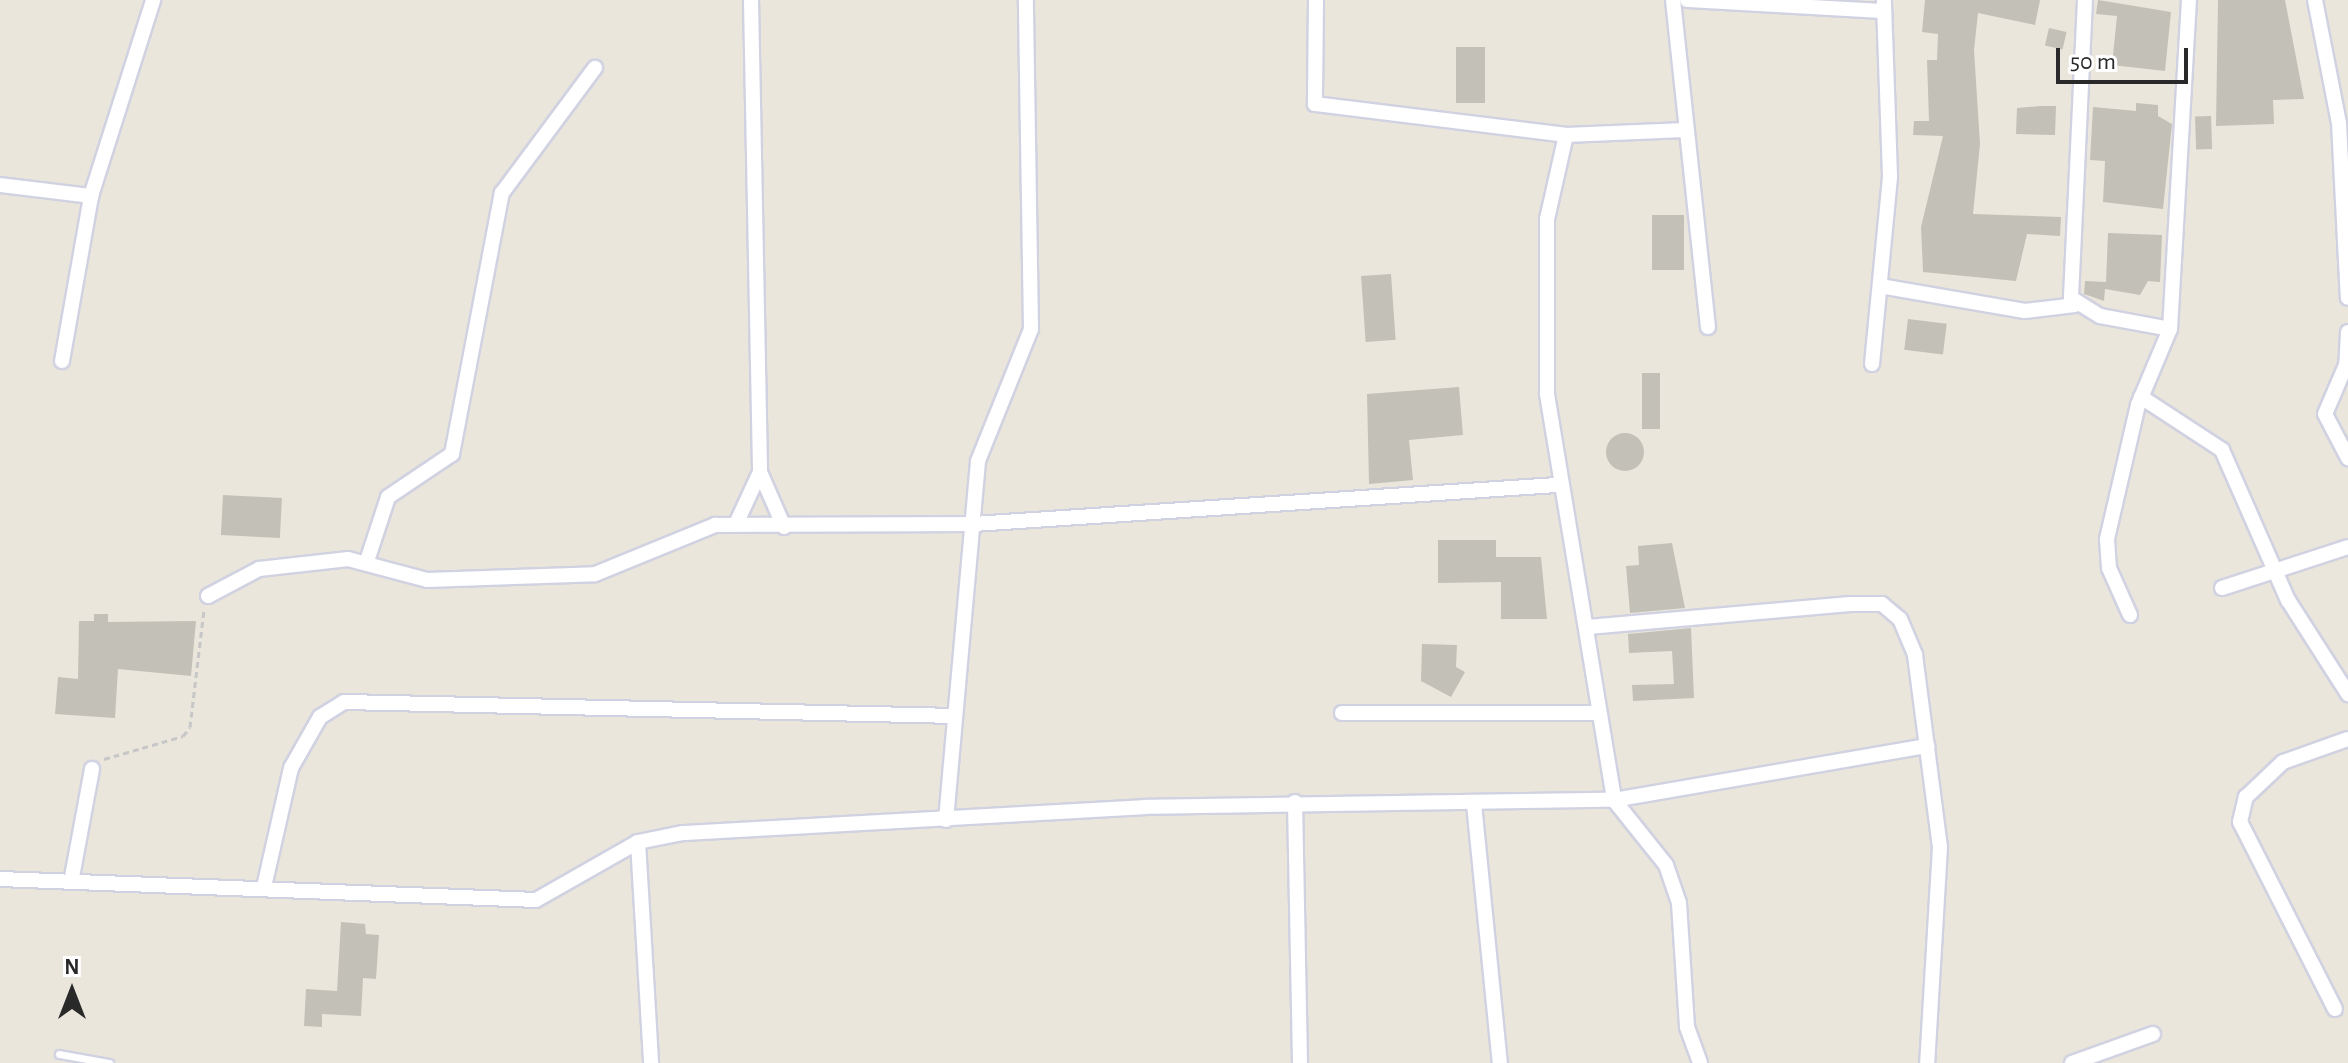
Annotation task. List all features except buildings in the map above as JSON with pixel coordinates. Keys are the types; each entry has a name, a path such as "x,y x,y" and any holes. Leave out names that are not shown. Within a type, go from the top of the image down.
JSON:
{"street":[{"path":"62,361 91,196 153,0"},
{"path":"751,0 760,472 784,527"},
{"path":"946,820 978,461 1031,329 1026,0"},
{"path":"1316,0 1315,104 1566,135 1685,130"},
{"path":"1673,0 1708,327"},
{"path":"1687,0 1884,5 1890,176 1872,364"},
{"path":"2075,305 2070,279 2085,0"},
{"path":"2130,615 2109,568 2107,539 2141,397 2170,329 2189,0"},
{"path":"2315,0 2339,123 2348,298"},
{"path":"367,561 388,497 452,454 502,193 595,68"},
{"path":"1566,135 1547,219 1547,394 1556,485 1588,627 1594,713 1614,800 1654,842 1671,877 1687,1027 1700,1063"},
{"path":"0,185 91,196"},
{"path":"1880,286 2025,311 2075,305 2170,329"},
{"path":"2348,332 2346,365 2325,414 2348,458"},
{"path":"2141,397 2222,450 2274,572 2348,694"},
{"path":"736,524 760,472"},
{"path":"208,596 259,569 367,561 427,580 595,574 692,532 736,524 784,527 974,524 1556,485"},
{"path":"2222,588 2348,547"},
{"path":"1588,627 1882,604 1900,619 1915,655 1940,847 1927,1063"},
{"path":"264,887 291,768 320,717 344,702 954,716"},
{"path":"1342,713 1594,713"},
{"path":"2335,1009 2240,822 2246,797 2283,762 2348,739"},
{"path":"0,879 72,877 536,900 638,842 683,833 1295,802 1474,804 1614,800 1927,746"},
{"path":"72,877 92,769"},
{"path":"1295,802 1300,1063"},
{"path":"1474,804 1500,1063"},
{"path":"638,842 651,1063"},
{"path":"2072,1063 2153,1034"}],"lane":[{"path":"59,1054 109,1063"}],"path":[{"path":"92,769 190,727 208,596"}]}
